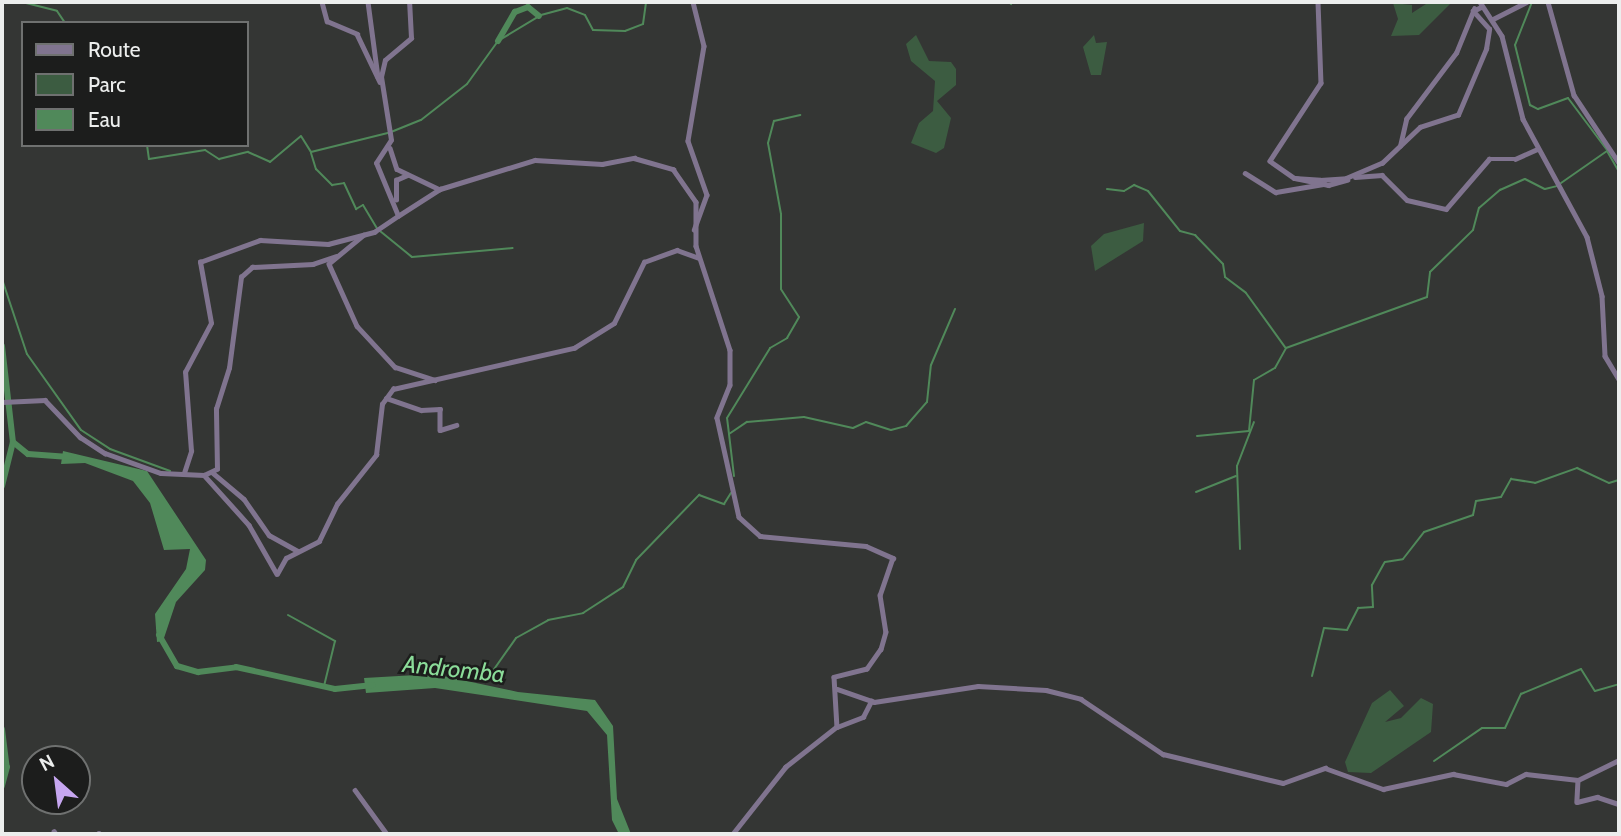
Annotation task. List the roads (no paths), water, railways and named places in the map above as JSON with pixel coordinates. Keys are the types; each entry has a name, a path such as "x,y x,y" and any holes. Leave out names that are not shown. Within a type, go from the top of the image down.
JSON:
{"street":[{"path":"322,2 327,21 357,34 378,77 393,164 407,175 440,189"},
{"path":"368,2 378,77"},
{"path":"381,85 385,60 411,38 409,2"},
{"path":"693,2 704,46 688,141 707,195 694,230"},
{"path":"1318,2 1321,83 1270,159 1294,178 1324,184"},
{"path":"1493,19 1526,2"},
{"path":"1548,2 1577,101 1619,163"},
{"path":"1398,150 1406,120 1456,53 1474,9 1480,4 1493,19 1537,149 1587,237 1602,296 1605,356 1619,379"},
{"path":"1294,178 1346,178 1398,150 1420,127 1456,117 1473,87 1489,35 1474,9"},
{"path":"390,148 376,163 396,205"},
{"path":"1245,173 1267,191 1294,194 1324,184 1375,173 1407,200 1440,210 1468,190 1489,159 1515,159 1537,149"},
{"path":"213,473 216,409 229,368 241,277 252,267 313,264 337,256 365,234 440,189 506,165 634,158 677,172 696,202 694,230 700,258 730,351 730,385 717,418 739,517 760,536 866,547 893,558 880,595 886,632 881,649 862,671 839,672 837,727"},
{"path":"398,216 396,180 407,175"},
{"path":"184,473 191,451 185,372 211,323 200,262 260,240 314,246 365,234"},
{"path":"204,475 249,525 274,573 319,541 337,505 376,455 386,398 399,384 439,382 574,348 614,323 644,262 677,250 700,258"},
{"path":"337,256 330,269 368,344 395,368 439,382"},
{"path":"386,398 421,410 439,409 440,430 452,432 456,425"},
{"path":"2,402 20,399 52,404 80,438 105,453 161,473 213,473"},
{"path":"213,473 244,499 282,546 302,551"},
{"path":"837,690 871,701 1026,686 1081,699 1163,754 1283,783 1325,768 1383,789 1453,774 1506,784 1526,774 1578,779 1619,760"},
{"path":"733,834 786,767 837,727 863,717 871,701"},
{"path":"1578,779 1577,802 1597,797 1619,804"},
{"path":"355,790 387,834"}],"water":[{"path":"63,451 147,471 206,560 205,570 176,602 163,641 157,642 155,614 186,569 190,549 164,550 150,503 133,481 85,463 61,464"},
{"path":"434,674 518,692 595,700 613,726 617,799 631,834 619,834 612,820 607,735 587,711 435,688 366,693 364,678"}],"waterway":[{"path":"22,2 57,11 64,21"},
{"path":"391,132 421,120 467,84 498,41 541,15 567,8 585,15 593,30 625,31 643,24 646,2"},
{"path":"1532,2 1515,45 1530,105 1538,109 1568,98 1607,150"},
{"path":"498,41 515,12 528,7 539,16"},
{"path":"729,434 727,418 770,348 787,338 799,317 781,289 781,214 768,143 774,121 800,115"},
{"path":"147,147 149,159 205,150 219,159 248,152 270,162 301,136 311,152 388,133"},
{"path":"1561,183 1607,151 1619,172"},
{"path":"311,153 316,169 332,185 344,183 356,209 363,205 377,228"},
{"path":"1197,436 1249,431 1254,380 1275,368 1286,348 1427,297 1430,272 1473,230 1479,208 1500,190 1525,179 1545,189 1557,186"},
{"path":"1107,189 1124,191 1134,185 1148,191 1180,231 1195,235 1223,264 1225,277 1246,293 1285,347"},
{"path":"380,231 412,257 513,248"},
{"path":"2,279 27,354 81,430 110,449 170,471"},
{"path":"734,476 729,434 747,422 804,417 853,428 866,422 891,430 906,426 927,402 931,365 955,309"},
{"name":"Andromba","path":"2,346 13,442 28,454 69,457"},
{"path":"1240,549 1237,466 1254,422"},
{"path":"2,486 13,442"},
{"path":"1312,676 1324,628 1347,630 1358,608 1373,607 1372,585 1385,562 1403,559 1424,532 1473,515 1476,501 1501,497 1511,479 1535,483 1577,468 1609,483 1619,480"},
{"path":"1196,492 1236,476"},
{"path":"485,682 516,638 548,620 583,613 623,587 636,560 699,495 724,504 731,493"},
{"path":"288,615 335,641 324,686"},
{"name":"Andromba","path":"159,635 177,666 198,672 236,667 335,689 373,685"},
{"path":"1434,761 1482,728 1505,728 1521,694 1581,669 1595,691 1619,684"},
{"path":"2,729 7,767 2,786"}]}
